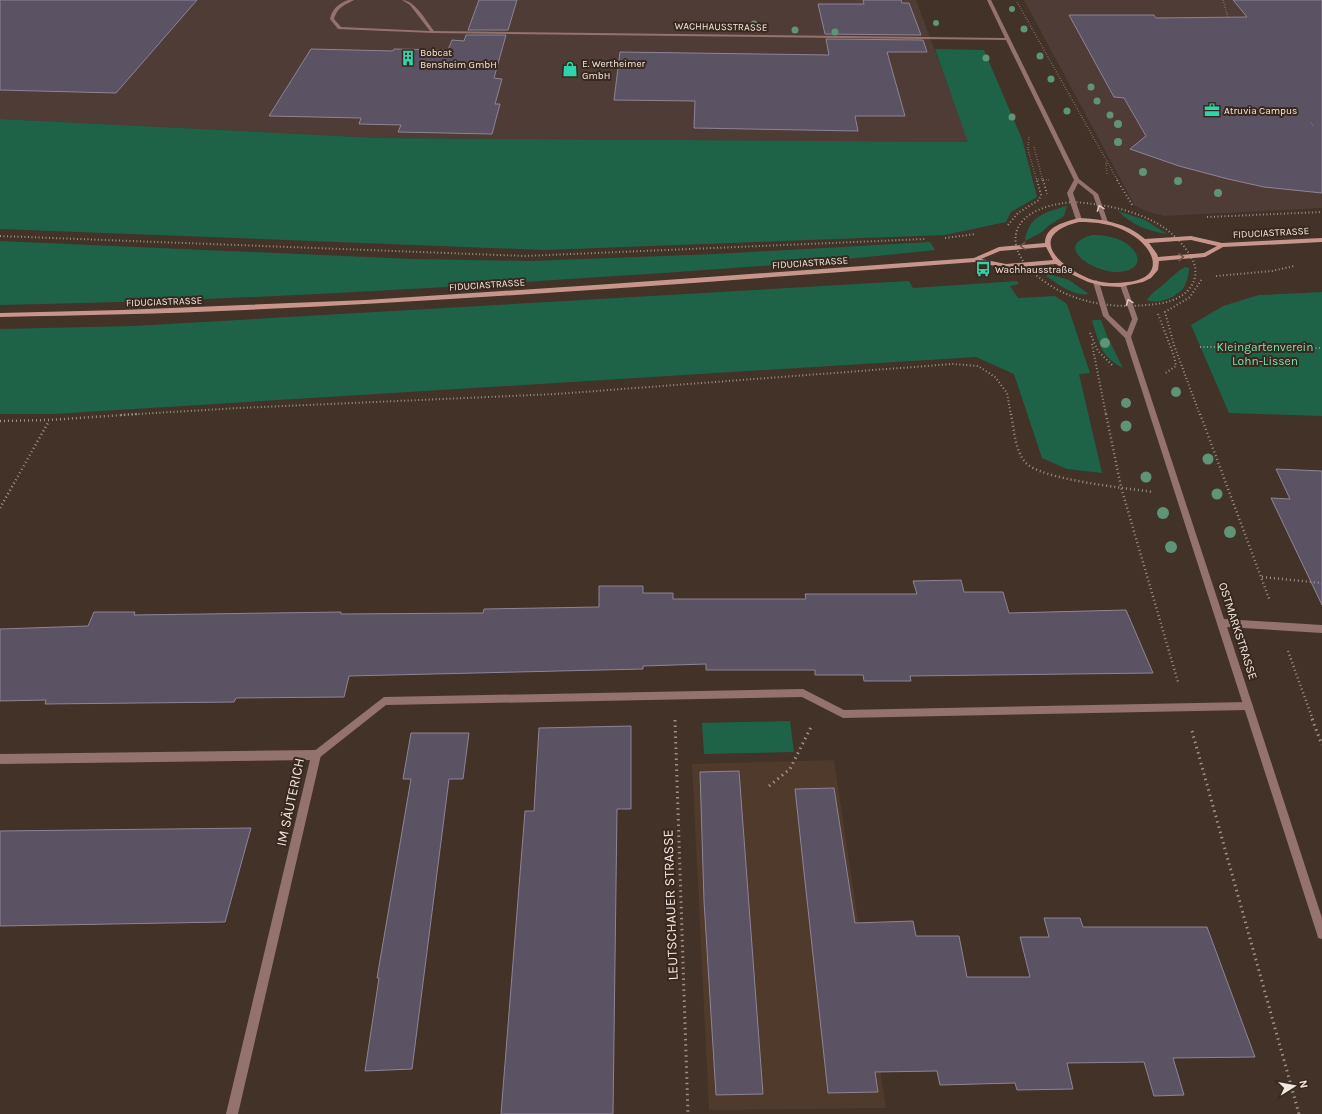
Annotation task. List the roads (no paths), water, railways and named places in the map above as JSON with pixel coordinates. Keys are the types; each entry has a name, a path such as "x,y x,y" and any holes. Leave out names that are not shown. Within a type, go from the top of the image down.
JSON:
{"main road":[{"path":"1079,220 1105,222 1127,229 1145,241 1153,249 1157,258 1156,269 1150,277 1138,283 1122,285 1096,282 1081,277 1057,262 1048,245 1049,236 1056,228 1066,223 1079,220"},
{"name":"FIDUCIASTRASSE","path":"1145,241 1191,238 1222,244 1322,240"},
{"name":"FIDUCIASTRASSE","path":"1157,258 1205,255 1222,244"},
{"name":"FIDUCIASTRASSE","path":"975,260 998,249 1048,245"},
{"name":"FIDUCIASTRASSE","path":"0,315 104,314 312,305 522,292 975,260 1006,266 1057,262"}],"street":[{"name":"WACHHAUSSTRASSE","path":"352,0 339,6 333,12 332,19 340,28 362,31 1008,39"},
{"path":"404,0 411,4 432,32"},
{"path":"989,0 1077,180 1095,194 1105,222"},
{"path":"1077,180 1070,193 1079,220"},
{"name":"OSTMARKSTRASSE","path":"1096,282 1106,316 1128,337 1322,934"},
{"path":"1122,285 1135,319 1128,337"},
{"path":"1221,623 1322,629"},
{"path":"316,755 384,701 803,693 843,714 1248,706"},
{"name":"IM SÄUTERICH","path":"0,759 316,755 232,1114"}],"place":[{"name":"Bobcat Bensheim GmbH","path":"408,58"},
{"name":"E. Wertheimer GmbH","path":"570,69"},
{"name":"Atruvia Campus","path":"1212,110"},
{"name":"Wachhausstraße","path":"983,269"}],"park label":[{"name":"Kleingartenverein Lohn-Lissen","path":"1265,354"}]}
